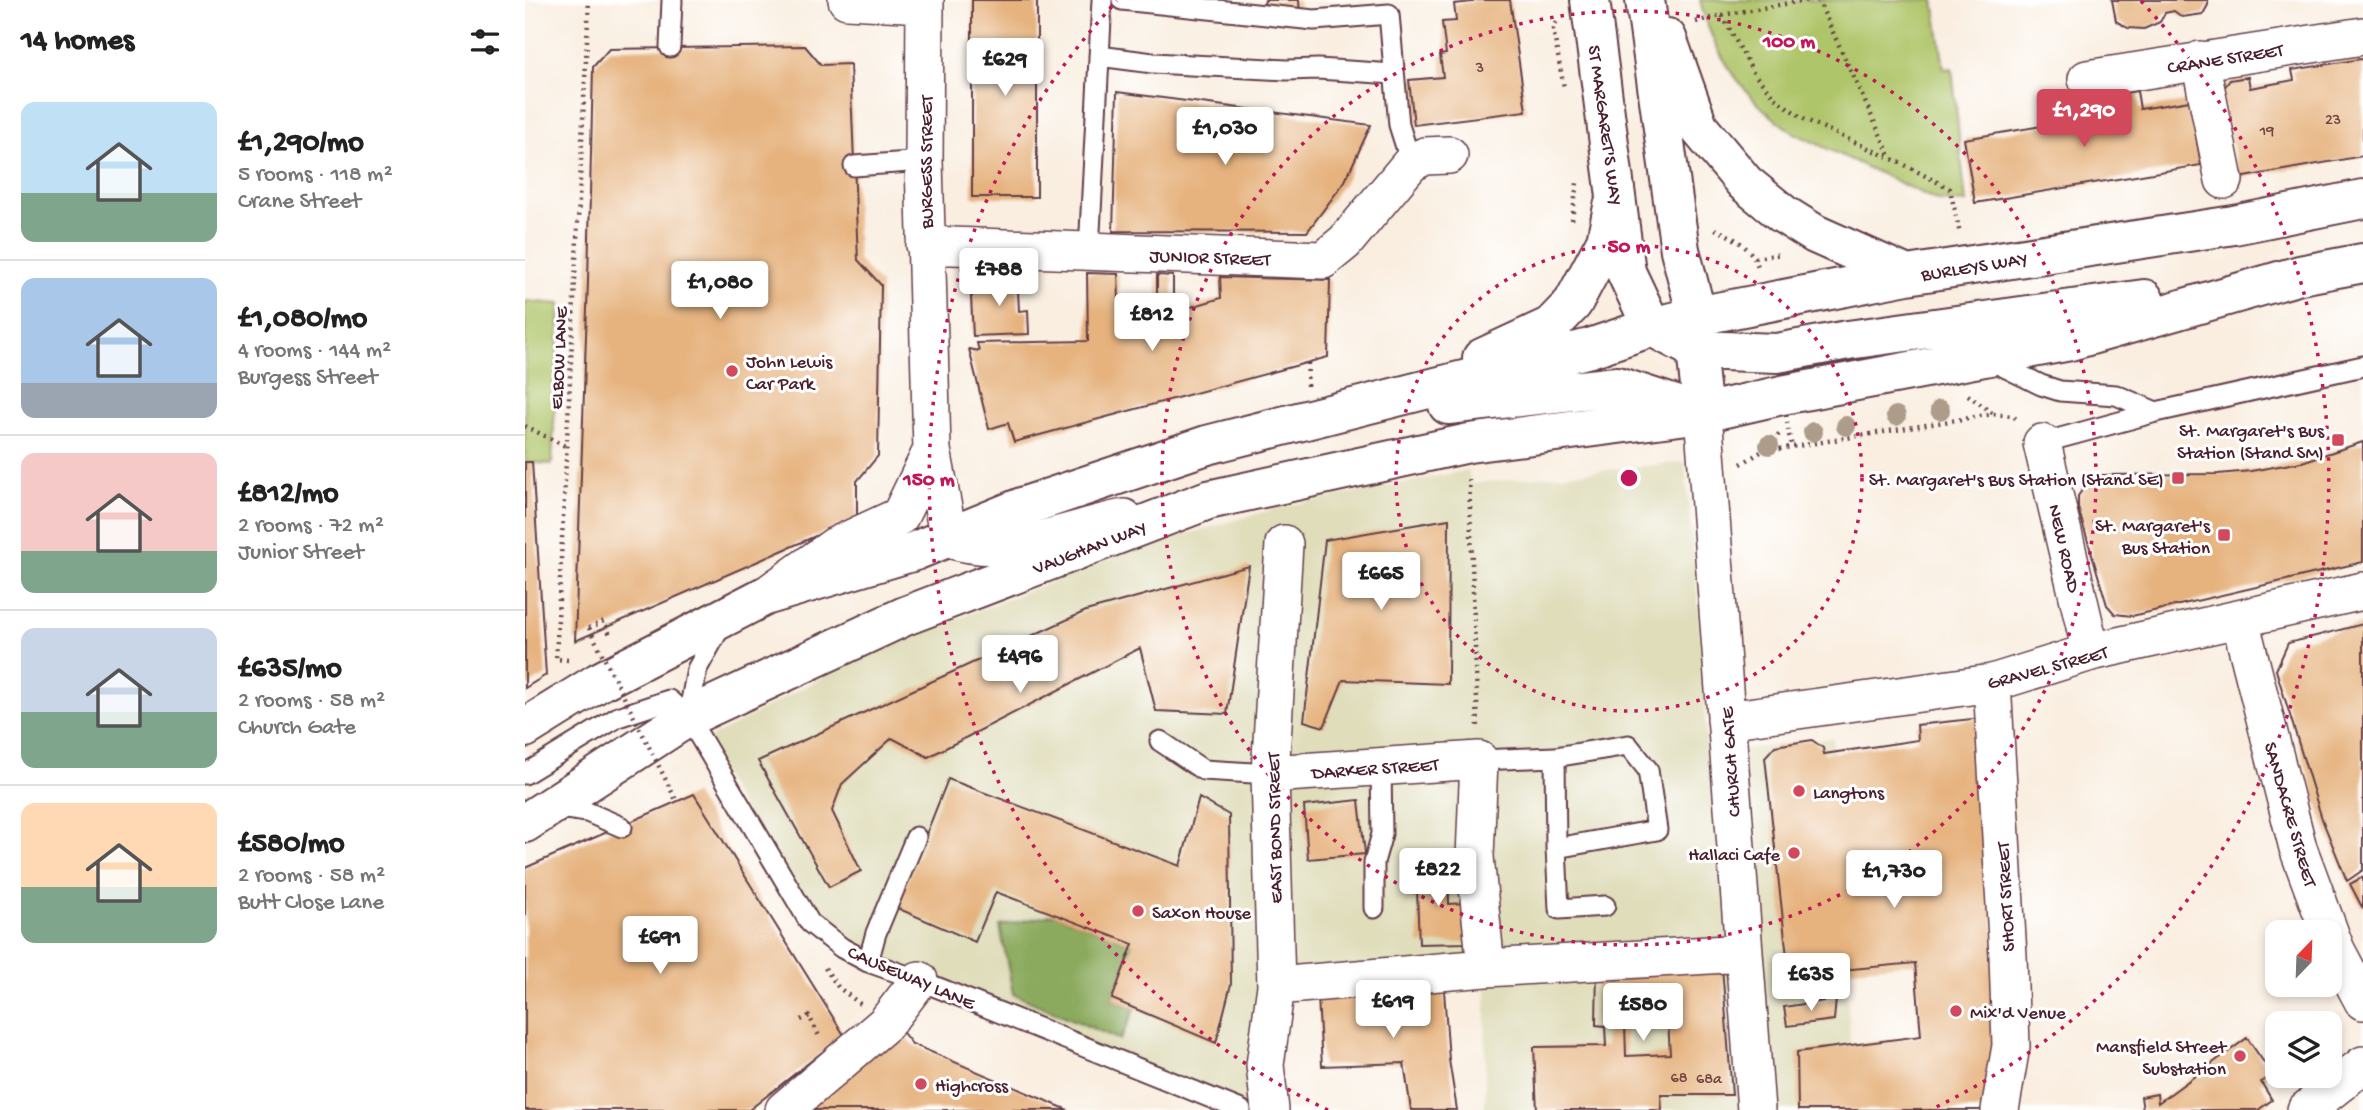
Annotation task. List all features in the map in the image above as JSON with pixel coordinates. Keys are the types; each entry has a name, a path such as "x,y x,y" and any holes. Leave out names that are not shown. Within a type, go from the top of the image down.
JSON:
{"main road":[{"name":"ST MARGARET'S WAY","path":"1590,0 1626,272 1652,327"},
{"path":"1654,10 1699,128 1745,183 1783,214 1815,234 1907,275"},
{"path":"1654,10 1680,250 1696,333 1703,413"},
{"path":"525,727 599,682 765,596 949,539 1022,507 1207,445 1404,395 1551,326 1573,303 1606,241 1616,190"},
{"name":"BURLEYS WAY","path":"1404,395 1590,348 1652,327 1696,333 1907,275 2234,225 2363,199"},
{"path":"1696,333 1777,353 1848,340 2300,275 2363,262"},
{"path":"1283,426 1565,390 1617,386 1703,413 1782,395 2070,341 2300,275"},
{"name":"VAUGHAN WAY","path":"537,815 688,717 905,616 1207,500 1469,443 1703,413"}],"street":[{"path":"847,0 925,2"},
{"name":"BURGESS STREET","path":"925,2 923,161 932,450 949,539"},
{"name":"CRANE STREET","path":"2087,79 2363,36"},
{"path":"2200,60 2224,180"},
{"path":"1411,163 1425,156 1450,155"},
{"name":"JUNIOR STREET","path":"925,245 1323,260 1345,242 1411,163"},
{"name":"CHURCH GATE","path":"1703,413 1756,1110"},
{"name":"NEW ROAD","path":"2042,443 2091,652"},
{"name":"BURGESS STREET","path":"765,596 835,546 900,516 932,450"},
{"path":"949,539 969,546 1028,544 1099,523 1207,500"},
{"name":"EAST BOND STREET","path":"1270,1110 1265,1065 1276,986 1271,774 1284,544"},
{"name":"GRAVEL STREET","path":"1726,720 1992,683 2091,652 2363,590"},
{"name":"SANDACRE STREET","path":"2240,620 2298,848 2336,950 2363,1001"},
{"name":"SHORT STREET","path":"1992,683 2011,1046 2000,1110"},
{"path":"1479,760 1475,858 1486,968"},
{"name":"DARKER STREET","path":"1271,774 1479,760"},
{"path":"1276,986 1486,968 1744,953"},
{"path":"784,1110 886,1023 919,980"},
{"path":"2306,1110 2363,1065"}],"lane":[{"path":"670,47 672,0"},
{"path":"1089,251 1102,0"},
{"path":"1122,0 1314,20 1389,14 1399,125 1411,163"},
{"path":"1098,56 1166,64 1394,74"},
{"path":"854,166 923,161"},
{"path":"1918,331 1985,358 2041,385 2060,391 2116,395 2156,412"},
{"path":"2042,443 2156,412 2363,366"},
{"path":"688,717 697,669 725,618"},
{"path":"525,774 608,723 631,713 669,700 688,717"},
{"name":"CAUSEWAY LANE","path":"688,717 810,923 842,947 868,962 1241,1110"},
{"path":"1160,741 1203,770 1271,774"},
{"path":"1479,760 1555,757 1628,745 1648,771 1657,830 1556,848"},
{"path":"1555,757 1559,909 1605,906"},
{"path":"1374,908 1374,862 1382,834 1381,766"},
{"path":"537,815 587,812 622,827"},
{"path":"868,962 876,933 916,837"}],"path":[{"name":"ELBOW LANE","path":"589,0 556,659 590,661 599,682"},
{"path":"1654,10 1722,15 1808,0"},
{"path":"1818,0 1892,158"},
{"path":"1722,15 1754,74 1776,99 1804,119 1892,158 1950,189 1967,266"},
{"path":"1715,229 1741,244 1755,258 1758,267"},
{"path":"1755,258 1791,253"},
{"path":"1707,485 1761,452 1993,414"},
{"path":"1786,415 1792,446"},
{"path":"525,426 567,447"},
{"path":"1469,443 1479,760"},
{"path":"589,628 677,802"},
{"path":"801,1020 809,1016 813,1026"}],"shaded area":[{"path":"1685,462 1706,688 1704,703 1707,754 1833,738 1854,1110 1485,1110 1486,969 1277,986 1270,1110 1241,1110 919,980 810,923 703,742 862,656 1129,551 1281,507 1469,470 1470,484"}],"green space":[{"path":"1700,0 1934,0 1944,69 1952,68 1966,203 1938,201 1794,133 1777,121 1734,76 1714,40"},
{"path":"525,301 560,304 552,464 525,462"},
{"path":"1055,914 1133,944 1112,999 1135,1009 1120,1040 1013,994 1000,926"}],"building":[{"path":"972,0 1037,0 1037,197 972,197"},
{"path":"1265,0 1299,0 1300,17 1264,4"},
{"path":"1472,0 1510,0 1526,111 1414,125 1409,80 1443,77 1440,55 1446,54 1442,22 1456,21 1454,4 1473,2"},
{"path":"2112,0 2208,0 2208,5 2203,14 2182,17 2174,11 2165,13 2160,22 2144,29 2128,28 2116,21"},
{"name":"John Lewis Car Park","path":"805,46 821,65 850,64 858,260 881,285 878,456 857,481 857,518 575,641 593,67 609,49"},
{"path":"2361,59 2363,156 2239,178 2221,92 2230,80 2248,77 2250,88 2294,80 2292,70"},
{"path":"2137,91 2140,109 2190,101 2201,165 1975,203 1964,139 2090,118 2087,99"},
{"path":"1117,92 1371,125 1345,181 1307,232 1113,231"},
{"path":"1017,271 1019,311 1028,310 1029,334 973,336 971,297 998,272"},
{"path":"1087,273 1118,274 1120,325 1164,314 1157,293 1157,275 1173,276 1173,293 1178,311 1221,298 1220,277 1330,280 1328,357 1014,442 1008,423 989,429 969,349 979,351 977,343 1088,341"},
{"name":"St. Margaret's Bus Station","path":"2363,442 2363,562 2132,616 2115,614 2107,605 2078,508 2078,496 2089,480 2101,475 2218,474 2251,471 2302,462"},
{"path":"525,462 532,462 546,675 525,688"},
{"path":"1449,519 1448,684 1343,680 1324,727 1304,721 1325,540"},
{"path":"1249,566 1227,714 1156,711 1140,648 928,757 892,738 842,784 832,811 861,871 829,887 758,761 1086,611"},
{"path":"2363,624 2363,870 2347,881 2322,819 2276,670 2288,643"},
{"path":"1981,718 2003,1060 1993,1110 1798,1110 1797,1052 1921,1036 1915,963 1789,975 1765,757 1775,746 1812,740 1823,748 1824,754 1918,740 1917,725"},
{"name":"Saxon House","path":"948,779 1180,866 1199,798 1229,815 1231,984 1216,1043 1112,999 1133,944 996,892 975,942 897,908"},
{"path":"694,794 844,1035 749,1110 525,1110 525,868"},
{"path":"1359,800 1365,854 1308,859 1304,806"},
{"path":"1448,863 1449,904 1466,903 1467,943 1419,944 1416,864"},
{"path":"2363,877 2363,909 2350,884"},
{"path":"1597,966 1722,967 1732,1095 1661,1095 1662,1110 1537,1110 1534,1047 1606,1046 1605,1026 1596,1025","holes":["1668,1021 1670,1054 1626,1056 1625,1023"]},
{"path":"1444,990 1449,1060 1457,1110 1411,1110 1404,1063 1322,1066 1318,997"},
{"path":"1836,999 1834,1020 1787,1026 1784,1007"},
{"name":"Highcross","path":"900,1029 912,1044 1068,1110 804,1110"},
{"name":"Mansfield Street Substation","path":"2247,1038 2265,1064 2265,1079 2261,1082 2272,1100 2258,1110 2143,1110 2141,1097 2157,1094 2158,1103"}],"place":[{"name":"John Lewis Car Park","path":"732,371"},
{"name":"St. Margaret's Bus Station (Stand SM)","path":"2338,440"},
{"name":"St. Margaret's Bus Station (Stand SE)","path":"2178,478"},
{"name":"St. Margaret's Bus Station","path":"2224,535"},
{"name":"Langtons","path":"1799,791"},
{"name":"Hallaci Cafe","path":"1794,853"},
{"name":"Saxon House","path":"1138,911"},
{"name":"Mix'd Venue","path":"1956,1011"},
{"name":"Mansfield Street Substation","path":"2240,1056"},
{"name":"Highcross","path":"921,1084"}]}
